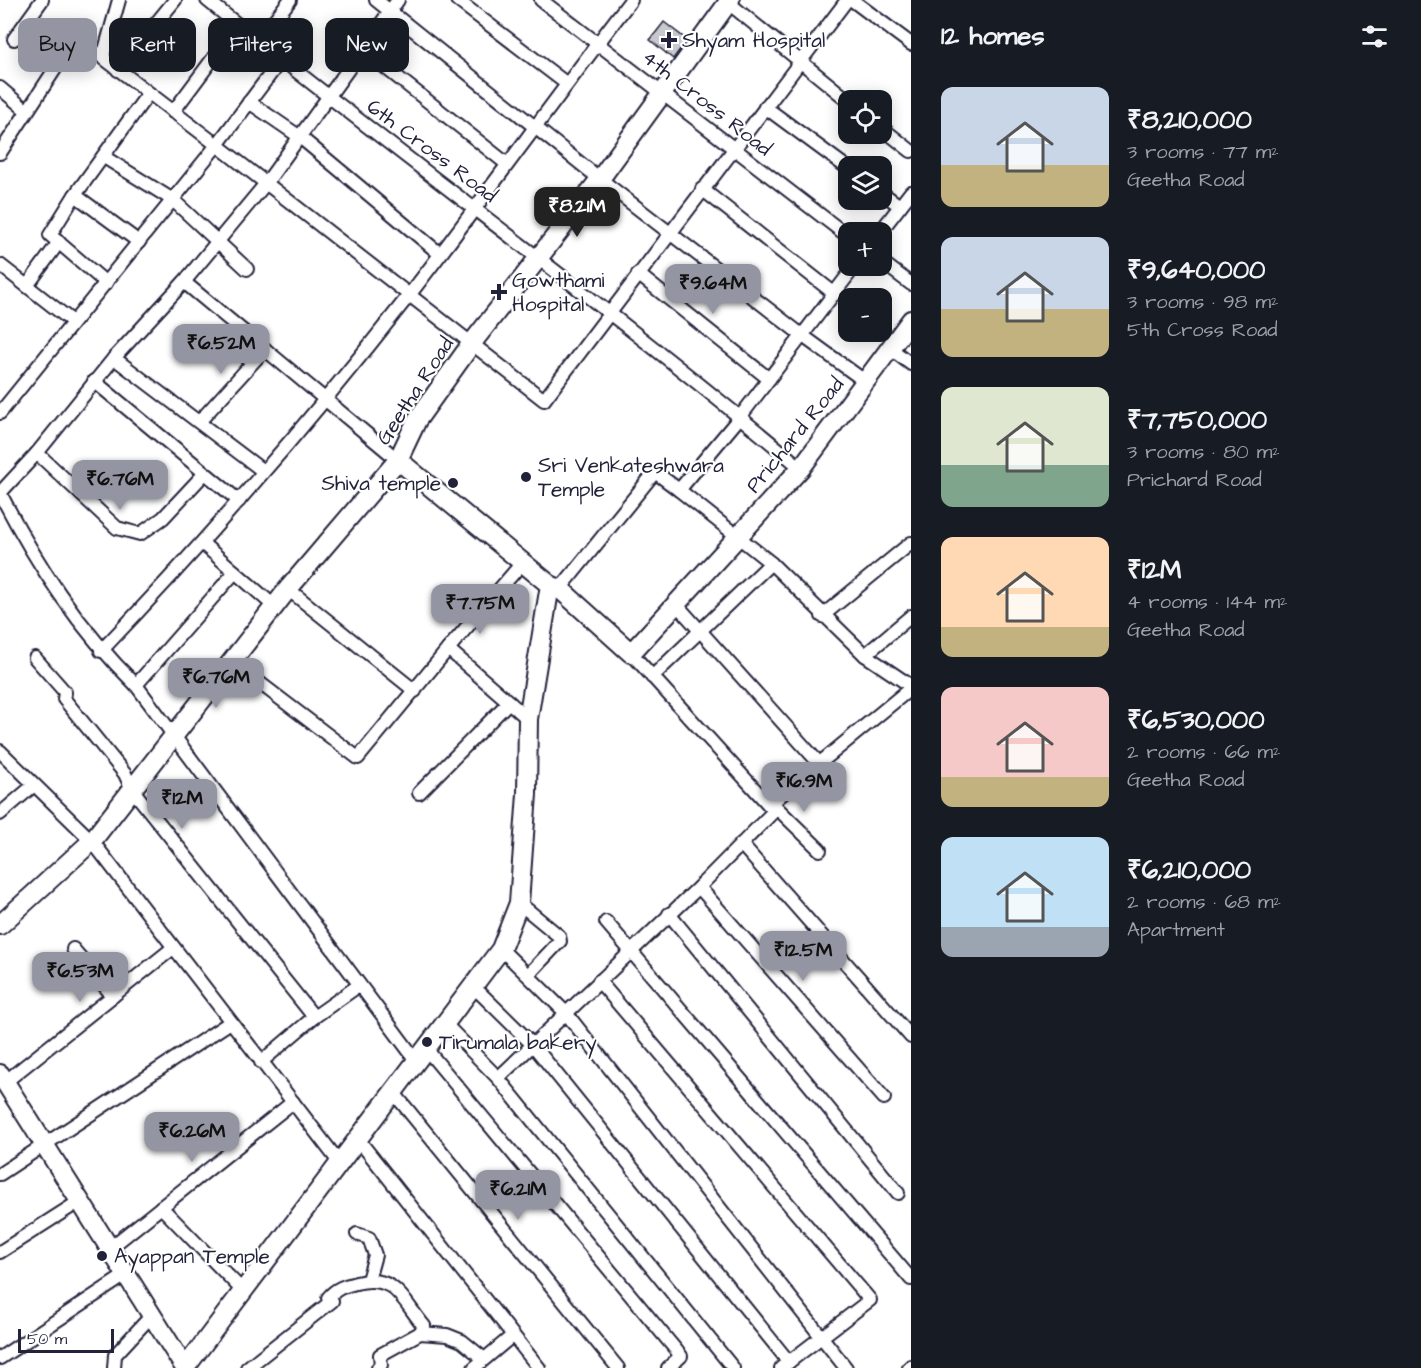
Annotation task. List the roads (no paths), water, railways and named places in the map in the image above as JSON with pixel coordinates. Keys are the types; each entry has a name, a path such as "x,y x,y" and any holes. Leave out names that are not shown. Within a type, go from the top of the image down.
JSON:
{"street":[{"path":"14,39 42,0"},
{"path":"102,57 119,0"},
{"path":"160,18 175,0"},
{"name":"6th Cross Road","path":"207,0 228,18"},
{"path":"276,18 290,0"},
{"path":"376,0 600,179 866,382"},
{"path":"385,18 398,0"},
{"path":"457,0 567,84"},
{"name":"4th Cross Road","path":"541,0 838,229"},
{"path":"101,651 203,544 326,398 410,294 630,0"},
{"path":"120,72 267,182 544,400 669,231 847,0"},
{"path":"852,0 911,44"},
{"path":"728,1 838,92"},
{"name":"Geetha Road","path":"0,925 92,842 172,735 274,606 398,460 417,420 472,343 600,179 728,1"},
{"path":"0,153 76,37 109,63"},
{"path":"173,112 208,66"},
{"path":"0,413 217,145 271,72"},
{"name":"6th Cross Road","path":"296,72 539,257 801,468"},
{"path":"346,72 267,182 217,243 114,357 36,453 0,493 55,590 101,651 136,685 358,986 422,1056 681,1356 668,1368"},
{"path":"390,72 507,164"},
{"path":"0,88 27,111"},
{"path":"106,283 50,235 75,195 148,94"},
{"path":"249,102 300,137 440,254"},
{"path":"765,107 838,160"},
{"path":"892,136 907,148 911,133"},
{"path":"104,157 173,200 247,269"},
{"path":"702,189 834,294"},
{"path":"888,222 911,192"},
{"path":"75,195 139,242"},
{"path":"892,200 900,206"},
{"path":"27,286 59,242"},
{"path":"0,265 74,322"},
{"path":"892,270 911,285"},
{"path":"638,274 769,380"},
{"path":"679,490 740,417 848,276"},
{"path":"184,282 555,587 631,653 773,807 820,850"},
{"name":"Prichard Road","path":"631,653 801,468 911,320"},
{"path":"199,422 265,348"},
{"path":"891,349 911,364"},
{"path":"114,357 263,471"},
{"path":"94,381 238,501"},
{"path":"36,453 117,528 140,534 163,518 205,473"},
{"path":"173,948 3,1078 185,1368 501,949 519,903 527,794 528,719 555,587 655,472 771,563 822,616 865,655 911,687 818,762 699,887 498,1078"},
{"path":"822,616 911,543"},
{"path":"203,544 274,606"},
{"path":"231,661 358,758 523,562"},
{"path":"652,677 771,563"},
{"path":"136,685 235,572"},
{"path":"288,589 415,691"},
{"path":"677,605 818,762"},
{"path":"865,655 911,616"},
{"path":"448,650 528,719"},
{"path":"35,658 65,692 64,699 124,774 132,789 314,1017"},
{"path":"419,793 509,702"},
{"path":"0,751 92,842 229,1023 339,1162"},
{"path":"0,814 34,785"},
{"path":"741,844 911,1037"},
{"path":"699,887 884,1098"},
{"path":"519,903 559,936 560,941 529,974"},
{"path":"669,914 898,1193"},
{"path":"606,922 911,1279"},
{"path":"73,948 113,996"},
{"path":"501,949 529,974 566,1013 846,1368"},
{"path":"473,986 533,1045 785,1365 870,1300 599,981"},
{"path":"261,1062 314,1017 358,986"},
{"path":"0,1174 229,1023"},
{"path":"444,1023 498,1078 734,1368"},
{"path":"394,1093 618,1368"},
{"path":"110,1248 293,1102"},
{"path":"357,1138 539,1368"},
{"path":"0,1252 80,1201"},
{"path":"161,1207 242,1290"},
{"path":"357,1234 369,1238 375,1255 368,1280"},
{"path":"0,1358 127,1274"},
{"path":"247,1368 332,1301 328,1298 335,1289 368,1280 384,1282 400,1293 424,1326 420,1333 380,1355 381,1365 378,1368"},
{"path":"114,1368 115,1355 152,1315"},
{"path":"420,1333 447,1335 462,1341 484,1359"},
{"path":"474,1368 512,1336"}],"place":[{"name":"Shyam Hospital","path":"669,40"},
{"name":"Gowthami Hospital","path":"499,292"},
{"name":"Sri Venkateshwara Temple","path":"526,477"},
{"name":"Shiva temple","path":"453,483"},
{"name":"Tirumala bakery","path":"427,1042"},
{"name":"Ayappan Temple","path":"102,1256"}]}
